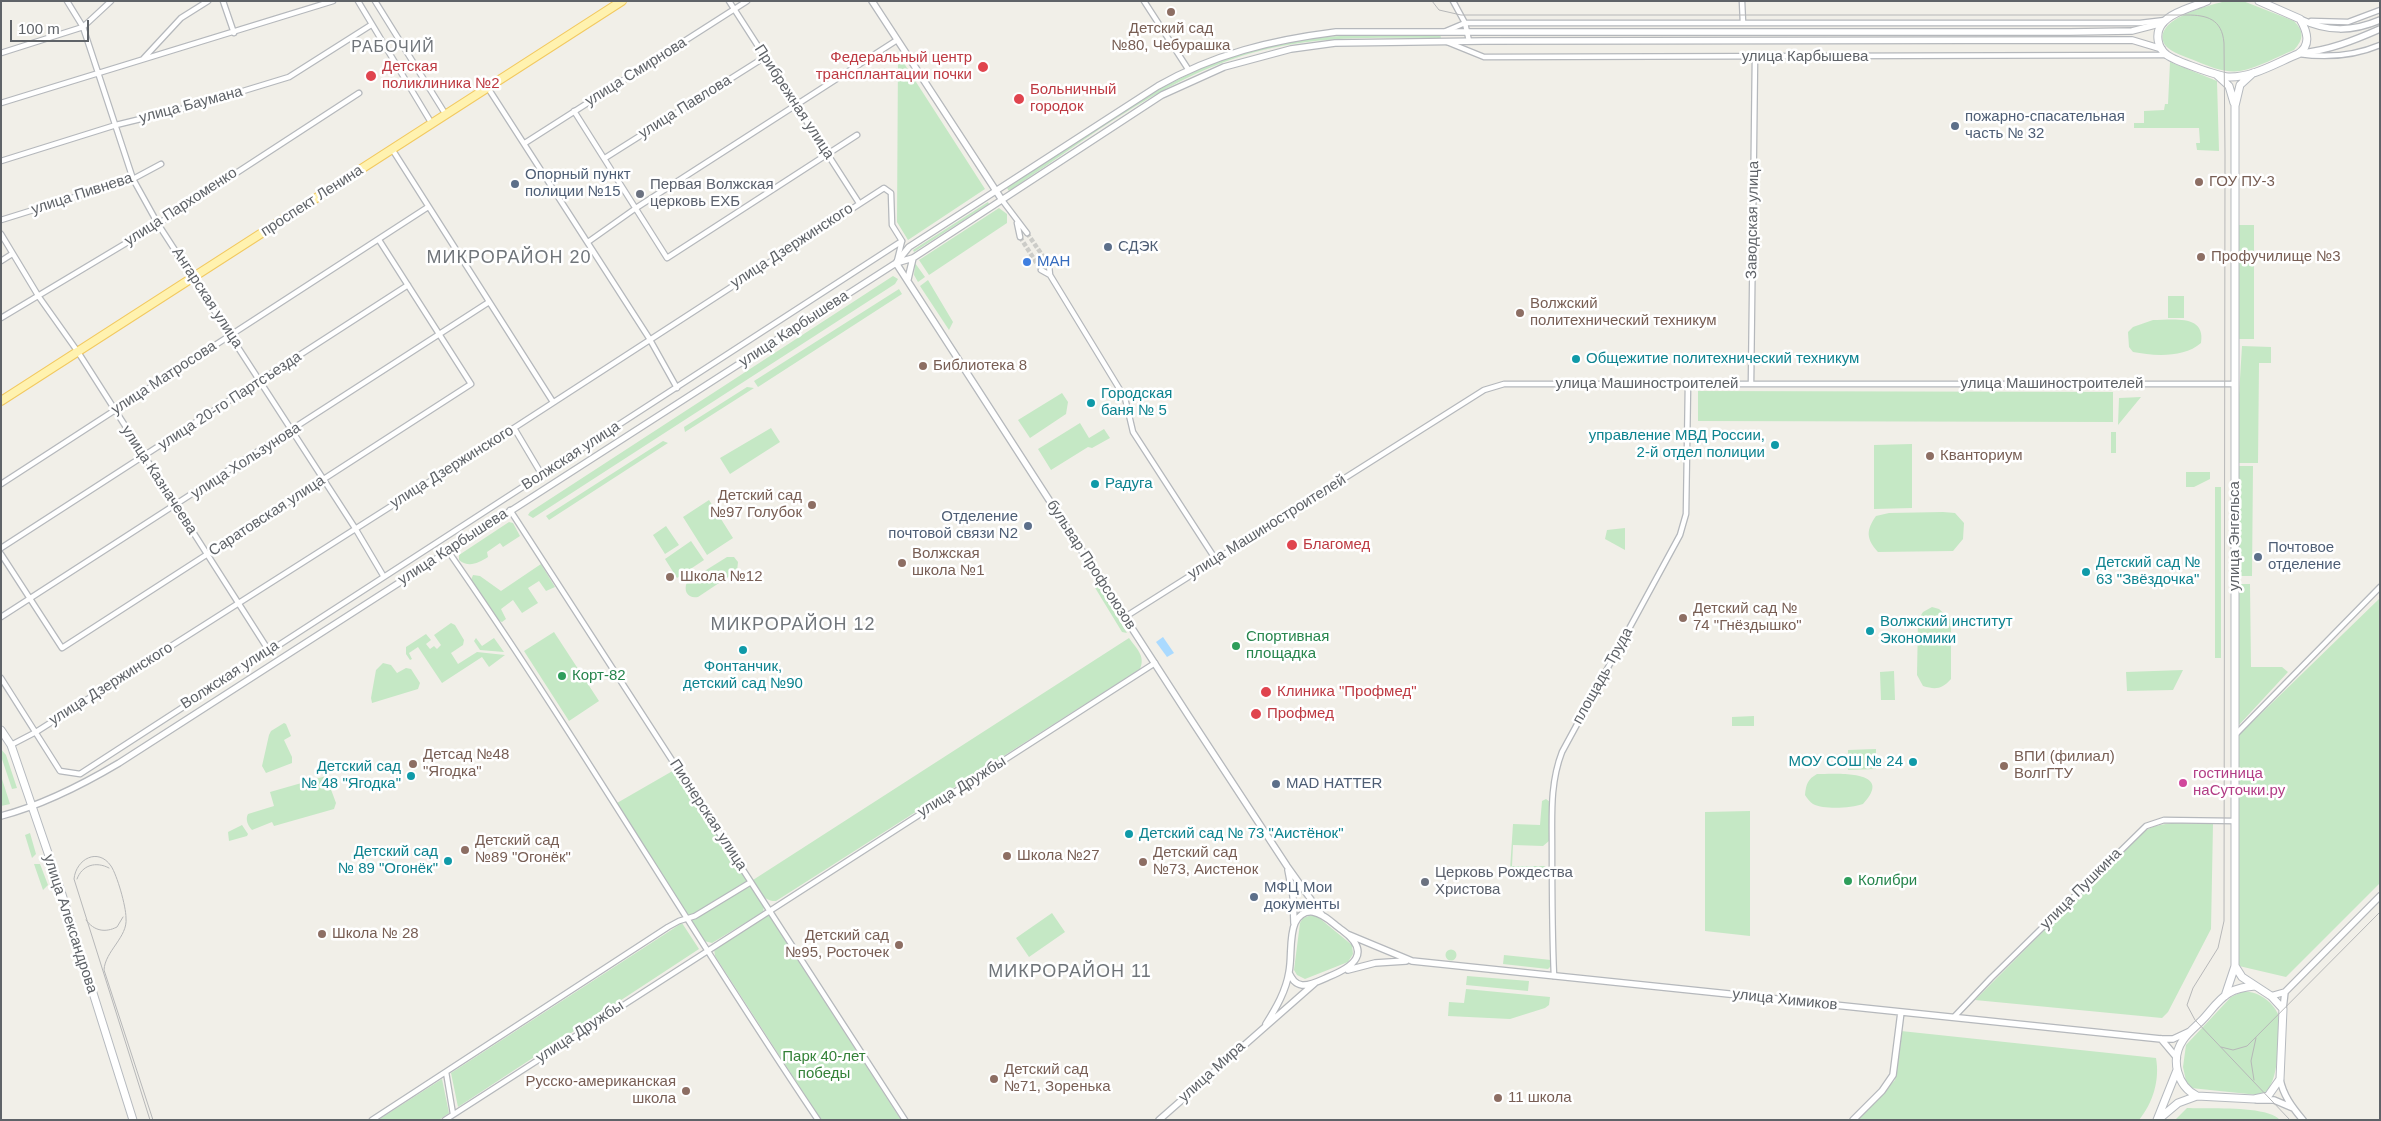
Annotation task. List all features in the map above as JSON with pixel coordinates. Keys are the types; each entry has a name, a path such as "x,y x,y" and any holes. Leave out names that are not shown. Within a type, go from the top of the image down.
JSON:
{"main road":[{"name":"проспект Ленина","path":"1,402 622,1"},
{"name":"улица Карбышева","path":"2165,21 2207,1"},
{"path":"2259,1 2300,19 2307,34 2307,43 2299,54"},
{"path":"2162,50 2158,36 2165,21"},
{"name":"улица Карбышева","path":"2162,50 2168,55 2216,74 2228,76 2253,74 2299,54"},
{"name":"улица Энгельса","path":"2216,74 2231,90 2235,106"},
{"name":"улица Энгельса","path":"2225,996 2235,966 2235,106 2240,85 2253,74"},
{"name":"улица Александрова","path":"1,730 11,745 133,1120"},
{"path":"2158,1120 2178,1102 2198,1096 2254,1099 2268,1096 2280,1079 2283,1009 2271,996 2242,976 2235,966"},
{"path":"2158,1120 2177,1070 2177,1058 2184,1040 2225,996 2238,989 2255,986"},
{"path":"2177,1070 2183,1085 2189,1092 2198,1096"}],"street":[{"name":"Ангарская улица","path":"67,1 84,28 133,179 158,224 261,381 384,577"},
{"path":"1,53 84,28 111,1"},
{"path":"142,60 180,18 208,1"},
{"path":"222,1 234,32"},
{"path":"1,103 334,1"},
{"path":"358,1 432,124"},
{"path":"375,1 446,115"},
{"name":"Прибрежная улица","path":"729,1 859,203"},
{"name":"улица Смирнова","path":"525,143 747,1"},
{"path":"872,1 1016,222 1027,233"},
{"path":"1144,1 1188,69"},
{"path":"1453,1 1468,32 1469,41"},
{"path":"1742,1 1743,23"},
{"path":"2300,19 2316,22 2348,22 2380,10"},
{"path":"2300,19 2317,27 2335,30 2352,29 2380,20"},
{"name":"улица Карбышева","path":"1446,31 1464,24 2140,23 2165,21"},
{"name":"улица Карбышева","path":"896,263 909,247 1188,69 1253,46 1288,38 1336,32 1446,31 2132,31 2165,21"},
{"name":"улица Баумана","path":"1,161 116,125 194,106 289,77 371,25"},
{"name":"улица Карбышева","path":"2299,54 2355,40 2380,29"},
{"path":"588,242 636,208 897,40"},
{"name":"улица Карбышева","path":"1,816 31,807 85,783 112,767 896,263 913,258 1162,96 1224,67 1291,48 1335,43 2132,40 2162,50"},
{"name":"улица Карбышева","path":"1446,42 1484,57 2168,55"},
{"name":"улица Карбышева","path":"2299,54 2311,56 2350,54 2363,52 2380,45"},
{"name":"улица Павлова","path":"604,158 765,57"},
{"name":"Заводская улица","path":"1751,384 1755,57"},
{"path":"488,88 649,338 677,388"},
{"name":"улица Пархоменко","path":"1,318 39,297 158,224 359,93"},
{"path":"574,111 667,258 857,135"},
{"path":"392,149 553,402"},
{"name":"улица Пивнева","path":"1,220 133,179 160,164"},
{"name":"улица Дзержинского","path":"11,745 36,732 514,428 649,338 884,188 891,193 892,225 902,241"},
{"name":"улица Матросова","path":"1,484 428,207"},
{"path":"1016,222 1020,237"},
{"name":"улица Казначеева","path":"1,234 39,297 78,352 269,650"},
{"path":"379,240 440,335"},
{"path":"896,263 902,241"},
{"name":"Волжская улица","path":"36,732 60,771 80,774 902,241"},
{"path":"1,261 12,254"},
{"path":"908,279 913,258"},
{"name":"бульвар Профсоюзов","path":"896,263 1154,663 1287,866 1322,915"},
{"path":"1048,265 1050,274 1125,398 1133,432 1216,560"},
{"path":"1041,270 1050,274"},
{"name":"улица 20-го Партсъезда","path":"1,548 145,457 408,285"},
{"name":"улица Хользунова","path":"1,617 176,506 489,302"},
{"name":"Саратовская улица","path":"30,599 62,648 207,555 471,384 440,335"},
{"name":"улица Машиностроителей","path":"1125,617 1484,390 1504,384 2234,384"},
{"name":"площадь Труда","path":"1554,976 1552,879 1554,775 1562,752 1672,552 1683,526 1686,514 1688,384"},
{"path":"514,428 542,475"},
{"name":"Пионерская улица","path":"510,510 905,1120"},
{"path":"448,551 532,677 818,1120"},
{"path":"1,554 30,599"},
{"path":"2234,736 2380,587"},
{"name":"улица Дружбы","path":"445,1120 1154,663"},
{"path":"1,678 36,732"},
{"name":"улица Пушкина","path":"1954,1017 1998,971 2146,826 2164,820 2235,821"},
{"name":"бульвар Профсоюзов","path":"1287,866 1293,896 1294,925"},
{"path":"372,1120 664,930 686,918 695,916 751,882"},
{"path":"2271,996 2285,992 2380,896"},
{"path":"1304,913 1322,915 1347,934 1355,946 1357,956 1354,963 1344,971 1304,985 1296,983 1289,973 1294,925 1299,916 1304,913"},
{"name":"улица Химиков","path":"1347,934 1409,961"},
{"name":"улица Химиков","path":"1344,971 1375,963 1409,961 2162,1039 2173,1039 2192,1030"},
{"name":"улица Мира","path":"1266,1024 1279,1001 1289,973"},
{"name":"улица Мира","path":"1159,1120 1316,982"},
{"path":"2283,1009 2285,992"},
{"path":"1853,1120 1882,1091 1893,1074 1901,1012"},
{"path":"2162,1039 2177,1058"},
{"path":"446,1072 453,1114"},
{"path":"2280,1079 2282,1090 2303,1120"},
{"path":"2254,1099 2274,1100 2293,1108"}],"green space":[{"path":"2226,1 2243,1 2294,21 2300,28 2302,35 2300,42 2294,50 2240,71 2223,70 2207,65 2175,53 2165,45 2163,36 2166,28 2174,21 2196,10"},
{"path":"1440,34 1441,38 1311,41 1253,52 1216,65 1144,101 1009,191 1007,188 1142,99 1214,63 1252,50 1310,38"},
{"path":"898,54 985,189 908,240 897,222"},
{"path":"2170,62 2217,81 2219,151 2197,150 2196,143 2200,143 2199,128 2134,128 2134,123 2144,123 2144,111 2164,110 2165,104 2168,104"},
{"path":"988,202 989,204 914,252 913,250"},
{"path":"999,208 1007,214 1007,223 929,275 919,260"},
{"path":"2239,225 2254,225 2254,339 2239,339"},
{"path":"915,263 925,277 918,282 914,275"},
{"path":"893,276 898,279 895,284 533,518 528,515 530,512"},
{"path":"928,280 953,322 949,330 920,286"},
{"path":"899,289 902,294 758,387 754,381"},
{"path":"2168,296 2184,296 2184,318 2168,318"},
{"path":"2153,320 2178,320 2193,323 2198,327 2201,334 2201,343 2186,351 2168,355 2133,352 2129,347 2128,332 2133,327"},
{"path":"2242,346 2271,347 2271,363 2259,363 2258,463 2238,463"},
{"path":"747,387 754,388 685,432 684,427"},
{"path":"1698,391 2113,392 2113,422 1698,421"},
{"path":"1062,393 1068,402 1066,414 1030,438 1018,420"},
{"path":"2141,397 2118,425 2119,398"},
{"path":"1080,423 1089,438 1104,429 1110,438 1092,448 1088,447 1051,470 1038,449"},
{"path":"771,428 780,442 730,474 720,458"},
{"path":"2111,432 2116,432 2116,453 2111,453"},
{"path":"663,441 668,443 549,520 546,516"},
{"path":"1912,444 1912,508 1874,509 1874,445"},
{"path":"2239,466 2253,466 2252,576 2239,576"},
{"path":"2186,472 2210,472 2210,479 2194,487 2186,487"},
{"path":"2215,487 2221,487 2221,658 2215,658"},
{"path":"709,500 733,538 707,555 683,517"},
{"path":"1889,513 1955,513 1964,523 1963,539 1953,551 1878,552 1869,539 1870,526 1876,516"},
{"path":"509,522 513,523 520,536 503,547 500,543 487,552 488,557 477,563 466,564 459,560 459,555"},
{"path":"666,526 679,545 665,554 653,535"},
{"path":"1625,528 1625,550 1605,539 1607,530"},
{"path":"691,541 704,560 677,578 665,559"},
{"path":"727,557 734,557 738,562 737,571 698,597 691,597 687,594 687,582"},
{"path":"541,564 555,587 546,591 539,581 528,588 538,603 522,613 513,600 501,609 506,619 502,622 497,620 471,580 473,575 480,576 501,591"},
{"path":"1095,581 1127,633 1122,632 1094,586"},
{"path":"2239,584 2250,584 2251,667 2282,667 2288,672 2238,726"},
{"path":"2380,598 2380,883 2286,977 2239,966 2238,736"},
{"path":"1932,607 1939,609 1951,620 1951,679 1942,687 1935,688 1923,686 1917,675 1918,620 1923,612"},
{"path":"451,623 455,625 464,640 463,645 451,653 458,664 477,652 505,655 489,667 482,657 442,683 418,647 409,653 412,659 410,660 406,654 406,647 426,634 431,640 426,644 430,649 434,646 437,649 441,645 434,635"},
{"name":"Корт-82","path":"554,632 599,701 569,721 524,651"},
{"path":"476,638 482,646 494,638 504,652 480,650 474,641"},
{"path":"1129,638 1141,656 1142,664 1140,669 776,901 768,899 759,891 753,880"},
{"path":"383,663 391,665 397,673 406,668 411,669 420,683 418,689 372,703 371,698 376,670"},
{"path":"2183,670 2173,690 2127,691 2126,672"},
{"path":"1894,671 1895,700 1881,700 1880,672"},
{"path":"1754,716 1754,726 1732,726 1732,717"},
{"path":"284,723 291,736 284,740 292,757 292,763 266,773 262,766 269,735 271,731"},
{"path":"1,749 6,755 17,788 12,789 1,756"},
{"path":"1876,749 1876,769 1848,770 1848,750"},
{"path":"676,769 764,907 763,912 712,943 704,941 617,803"},
{"path":"1817,774 1848,774 1868,779 1872,785 1871,793 1863,804 1838,808 1818,806 1812,803 1805,795 1808,782"},
{"path":"1,776 10,804 1,806"},
{"path":"326,776 336,803 334,809 274,826 272,822 252,830 249,827 248,814 274,806 270,792"},
{"path":"1546,799 1550,802 1549,841 1543,846 1513,845 1512,866 1544,866 1548,868 1548,872 1544,874 1512,873 1510,870 1513,824 1540,825 1542,801"},
{"path":"1750,811 1750,936 1705,931 1705,812"},
{"path":"2171,823 2213,824 2211,929 2168,1012 2162,1018 1975,1000 2142,832 2155,826"},
{"path":"242,825 248,834 247,836 229,841 228,832"},
{"path":"30,833 36,854 32,858 25,835"},
{"path":"34,864 40,864 48,885 43,890"},
{"path":"1052,913 1065,932 1029,957 1016,938"},
{"name":"Парк 40-лет победы","path":"768,914 901,1120 821,1120 715,956 714,949"},
{"path":"1312,915 1318,917 1352,945 1353,954 1348,962 1305,979 1297,975 1294,970 1300,923 1303,918"},
{"path":"682,923 699,949 458,1107 451,1073"},
{"path":"1451,949 1457,955 1451,961 1445,955"},
{"path":"1504,955 1551,960 1551,966 1548,969 1503,964"},
{"path":"1467,976 1529,981 1528,991 1466,985"},
{"path":"1466,989 1550,997 1549,1005 1510,1019 1448,1016 1449,1002 1464,1003"},
{"path":"2242,992 2253,993 2263,997 2278,1014 2277,1060 2271,1084 2266,1092 2258,1095 2191,1088 2186,1081 2183,1067 2186,1045 2231,997"},
{"path":"1901,1031 2156,1058 2156,1083 2152,1099 2139,1120 1857,1120 1895,1080"},
{"path":"442,1079 449,1113 439,1120 378,1120"},
{"path":"2187,1108 2250,1110 2273,1115 2280,1120 2175,1120"}],"water":[{"path":"1163,637 1174,653 1167,657 1156,642"}],"tunnel":[{"path":"1027,233 1049,265"},
{"path":"1020,237 1041,270"}],"tram line":[{"path":"1432,1 1439,10 1461,15 2187,15 2201,16 2217,24 2223,35 2224,43 2225,155 2224,921 2218,948 2193,988 2187,1005 2195,1020 2290,1120"},
{"path":"150,1120 74,879 83,861 94,856 106,860 111,866 124,906 126,925 105,963 104,970 153,1120"},
{"path":"77,879 82,870 90,866 99,865 109,868"},
{"path":"2221,1047 2233,1050 2247,1046 2380,912"},
{"path":"86,920 96,929 108,930 117,927 123,917"},
{"path":"2254,1080 2251,1061 2256,1038"}],"place":[{"name":"Детский сад №80, Чебурашка","path":"1171,12"},
{"name":"Федеральный центр трансплантации почки","path":"983,67"},
{"name":"Детская поликлиника №2","path":"371,76"},
{"name":"Больничный городок","path":"1019,99"},
{"name":"пожарно-спасательная часть № 32","path":"1955,126"},
{"name":"ГОУ ПУ-3","path":"2199,182"},
{"name":"Опорный пункт полиции №15","path":"515,184"},
{"name":"Первая Волжская церковь ЕХБ","path":"640,194"},
{"name":"СДЭК","path":"1108,247"},
{"name":"Профучилище №3","path":"2201,257"},
{"name":"МАН","path":"1027,262"},
{"name":"Волжский политехнический техникум","path":"1520,313"},
{"name":"Общежитие политехнический техникум","path":"1576,359"},
{"name":"Библиотека 8","path":"923,366"},
{"name":"Городская баня № 5","path":"1091,403"},
{"name":"управление МВД России, 2-й отдел полиции","path":"1775,445"},
{"name":"Кванториум","path":"1930,456"},
{"name":"Радуга","path":"1095,484"},
{"name":"Детский сад №97 Голубок","path":"812,505"},
{"name":"Отделение почтовой связи N2","path":"1028,526"},
{"name":"Благомед","path":"1292,545"},
{"name":"Почтовое отделение","path":"2258,557"},
{"name":"Волжская школа №1","path":"902,563"},
{"name":"Детский сад № 63 \"Звёздочка\"","path":"2086,572"},
{"name":"Школа №12","path":"670,577"},
{"name":"Детский сад № 74 \"Гнёздышко\"","path":"1683,618"},
{"name":"Волжский институт Экономики","path":"1870,631"},
{"name":"Спортивная площадка","path":"1236,646"},
{"name":"Фонтанчик, детский сад №90","path":"743,650"},
{"name":"Корт-82","path":"562,676"},
{"name":"Клиника \"Профмед\"","path":"1266,692"},
{"name":"Профмед","path":"1256,714"},
{"name":"МОУ СОШ № 24","path":"1913,762"},
{"name":"Детсад №48 \"Ягодка\"","path":"413,764"},
{"name":"ВПИ (филиал) ВолгГТУ","path":"2004,766"},
{"name":"Детский сад № 48 \"Ягодка\"","path":"411,776"},
{"name":"гостиница наСуточки.ру","path":"2183,783"},
{"name":"MAD HATTER","path":"1276,784"},
{"name":"Детский сад № 73 \"Аистёнок\"","path":"1129,834"},
{"name":"Детский сад №89 \"Огонёк\"","path":"465,850"},
{"name":"Школа №27","path":"1007,856"},
{"name":"Детский сад № 89 \"Огонёк\"","path":"448,861"},
{"name":"Детский сад №73, Аистенок","path":"1143,862"},
{"name":"Колибри","path":"1848,881"},
{"name":"Церковь Рождества Христова","path":"1425,882"},
{"name":"МФЦ Мои документы","path":"1254,897"},
{"name":"Школа № 28","path":"322,934"},
{"name":"Детский сад №95, Росточек","path":"899,945"},
{"name":"Детский сад №71, Зоренька","path":"994,1079"},
{"name":"Русско-американская школа","path":"686,1091"},
{"name":"11 школа","path":"1498,1098"}],"district":[{"name":"РАБОЧИЙ","path":"393,48"},
{"name":"МИКРОРАЙОН 20","path":"509,258"},
{"name":"МИКРОРАЙОН 12","path":"793,625"},
{"name":"МИКРОРАЙОН 11","path":"1070,972"}]}
